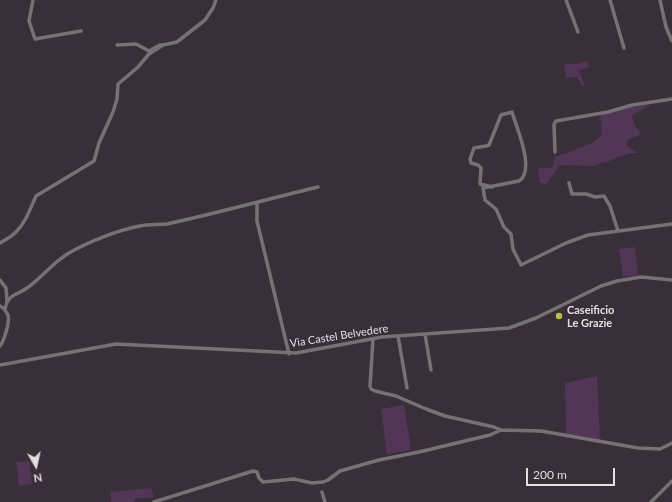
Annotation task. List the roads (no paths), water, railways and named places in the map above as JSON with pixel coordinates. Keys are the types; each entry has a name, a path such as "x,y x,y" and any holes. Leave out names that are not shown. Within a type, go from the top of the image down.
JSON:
{"street":[{"path":"33,0 29,21 35,39 81,31"},
{"path":"117,45 136,44 149,51 160,45 177,42 205,20 213,8 216,0"},
{"path":"566,0 578,32"},
{"path":"610,0 624,48"},
{"path":"660,0 666,28 672,41"},
{"path":"0,243 16,232 23,224 38,194 94,161 99,143 113,112 117,98 118,84 138,67 147,56 164,45"},
{"path":"555,152 554,124 556,121 608,112 632,105 672,99"},
{"path":"492,187 480,184 481,168 478,165 471,163 470,160 474,148 488,145 501,115 512,112 525,153 526,160 522,179 519,181 492,187 483,188 485,200 496,209 504,227 511,234 513,248 521,265 580,238 595,234 672,224"},
{"path":"569,183 572,194 586,194 595,197 604,196 610,206 618,231"},
{"path":"5,310 10,297 28,288 52,265 68,253 94,240 140,226 166,224 318,187"},
{"path":"257,203 257,222 288,354"},
{"name":"Via Castel Belvedere","path":"0,365 116,344 288,354 398,336 509,328 541,316 600,286 639,277 672,280"},
{"path":"0,280 6,288 7,302"},
{"path":"0,306 5,310 8,318 4,340 0,346"},
{"path":"425,334 431,370"},
{"path":"398,336 407,388"},
{"path":"373,339 371,389 405,399 440,415 494,427 501,430 542,431 638,448 660,449 672,443"},
{"path":"154,502 253,471 257,472 264,482 294,479 312,483 323,482 340,471 379,460 426,451 490,435 501,430"},
{"path":"651,502 672,481"},
{"path":"322,492 325,502"}],"place":[{"name":"Caseificio Le Grazie","path":"559,316"}]}
